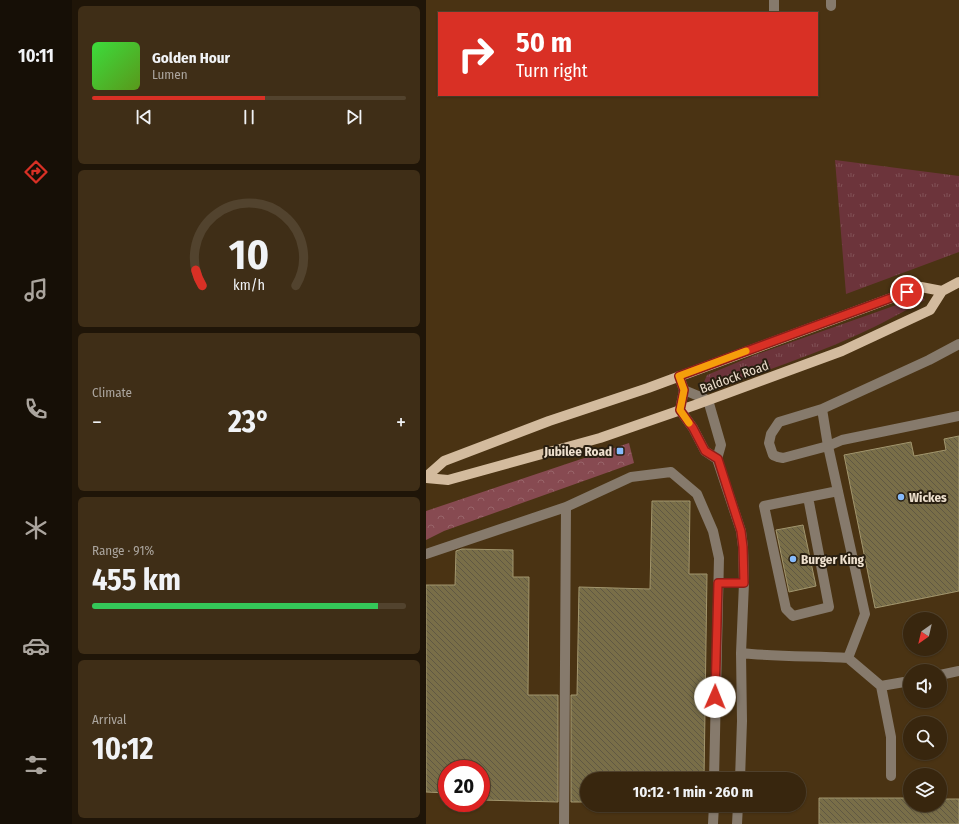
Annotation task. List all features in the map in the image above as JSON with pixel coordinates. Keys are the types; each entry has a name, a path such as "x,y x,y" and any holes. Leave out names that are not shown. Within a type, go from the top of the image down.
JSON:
{"main road":[{"name":"Baldock Road","path":"426,477 448,480 600,438 842,351 930,310 942,291 959,282"},
{"name":"Baldock Road","path":"426,477 444,462 549,421 679,376 921,287 942,291"}],"street":[{"path":"774,0 774,12"},
{"path":"959,344 929,360 822,409 780,422 771,434 769,443 773,455 783,458 828,446 842,440 959,416"},
{"path":"679,376 684,390 680,410 693,428 705,451 718,459"},
{"path":"684,390 708,400 721,445 718,459 741,531 744,583 741,653 742,721 740,772"},
{"path":"822,409 828,446 865,614 848,658"},
{"path":"426,554 566,507 631,477 671,472 697,494 713,531 719,558 714,772"},
{"path":"808,497 829,607 793,616 786,609 764,506 808,497 838,491"},
{"path":"564,824 566,507"},
{"path":"718,583 744,583"},
{"path":"741,653 765,656 848,658 881,686 891,736 891,776"},
{"path":"947,674 959,671"},
{"path":"881,686 903,682"},
{"path":"713,824 714,812"},
{"path":"737,824 738,812"}],"green space":[{"path":"835,160 959,176 959,252 846,294"},
{"path":"922,296 925,300 840,343 786,364 714,389 707,388 704,382 707,375 755,355"},
{"path":"629,443 634,463 444,531 426,540 426,511"}],"building":[{"name":"Wickes","path":"959,436 959,591 875,608 844,455 911,442 914,456 946,450 944,439"},
{"path":"652,501 690,501 689,574 707,574 704,772 580,772 580,802 571,802 571,695 577,695 579,587 650,589"},
{"name":"Burger King","path":"803,525 816,586 789,592 776,530"},
{"path":"462,549 513,550 513,577 529,577 528,695 558,695 558,802 490,800 490,760 438,760 438,793 426,792 426,585 455,585 456,551"},
{"path":"819,798 903,798 903,812 947,812 947,799 959,799 959,824 819,824"}],"slow traffic":[{"path":"689,423 680,410 684,390 679,376 704,368 746,351"}],"place":[{"name":"Jubilee Road","path":"620,451"},
{"name":"Wickes","path":"901,497"},
{"name":"Burger King","path":"793,559"}],"route":[{"path":"715,697 718,583 744,583 743,547 741,531 718,459 705,451 693,428 680,410 684,390 679,376 907,292"}]}
